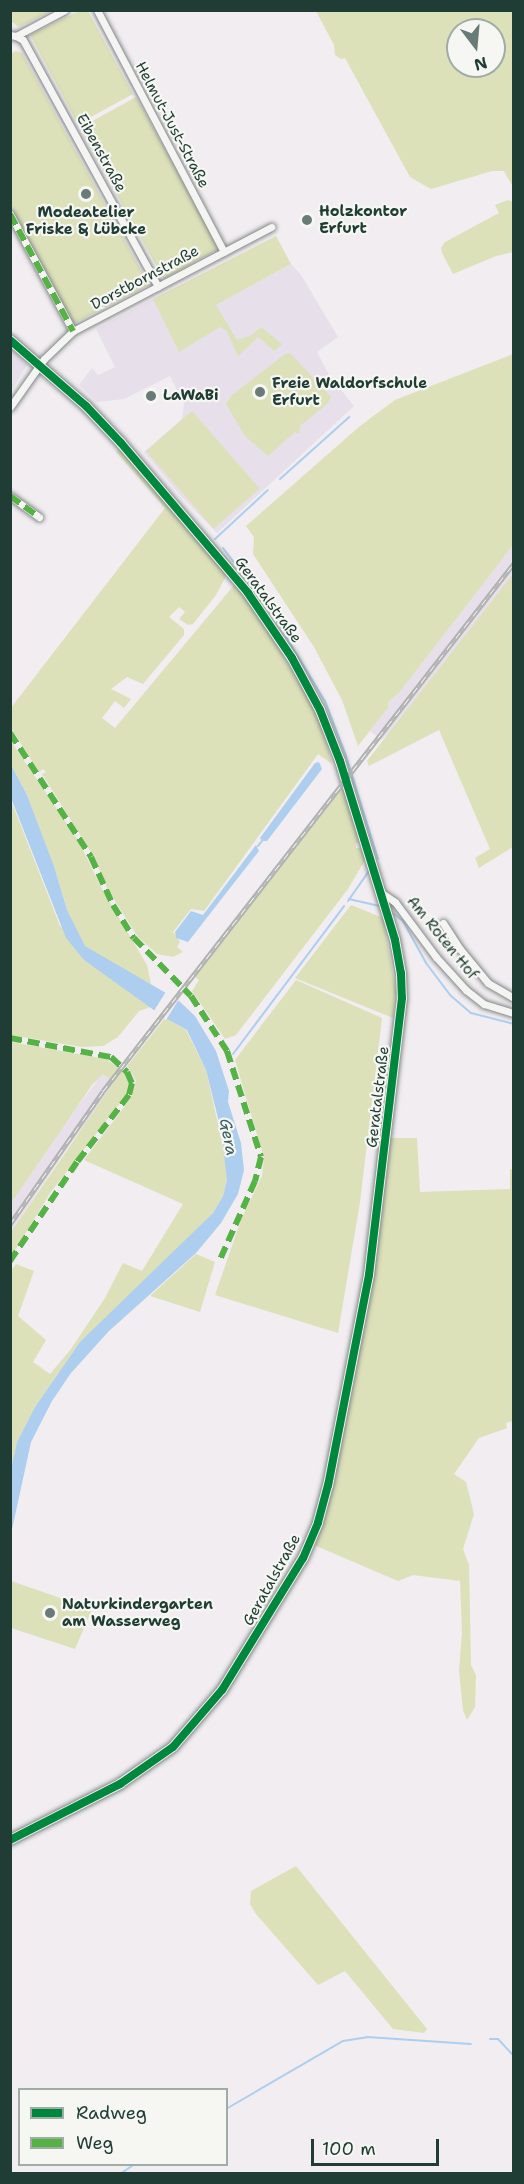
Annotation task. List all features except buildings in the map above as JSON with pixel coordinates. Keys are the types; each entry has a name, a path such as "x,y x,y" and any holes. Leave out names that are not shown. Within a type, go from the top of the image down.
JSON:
{"street":[{"path":"13,35 65,10"},
{"name":"Helmut-Just-Straße","path":"97,10 224,252"},
{"name":"Eibenstraße","path":"13,35 23,40 158,287"},
{"path":"12,219 73,331"},
{"name":"Dorstbornstraße","path":"10,407 40,365 73,331 271,227"},
{"name":"Geratalstraße","path":"10,340 86,406 121,443 226,565 274,627 307,683 330,734 382,893 401,973 399,1038 369,1275 318,1523 285,1590 234,1672 200,1719 173,1747 120,1784 10,1840"},
{"path":"10,496 39,517"},
{"name":"Am Roten Hof","path":"382,893 395,902 436,957 466,990 484,1004 513,1013"},
{"name":"Am Roten Hof","path":"443,923 460,949 488,983 513,998"}],"shaded area":[{"name":"Freie Waldorfschule Erfurt","path":"291,264 301,275 338,337 317,352 329,375 354,406 217,533 180,495 144,452 182,419 184,404 170,376 124,399 97,402 79,385 92,368 98,375 115,367 96,329 153,299 176,343 216,305"},
{"path":"10,348 27,365 11,391"},
{"path":"513,545 513,574 390,733 381,740 370,731 388,708 389,701 399,693"},
{"path":"103,1073 114,1082 106,1096 66,1150 11,1232 11,1203 45,1150"}],"green space":[{"path":"12,10 51,11 19,27 12,22"},
{"path":"79,11 88,11 133,94 78,124 30,35"},
{"path":"316,11 513,11 513,187 504,171 492,171 431,189 410,177 345,58 341,59 335,55 334,45"},
{"path":"16,51 22,53 149,285 71,325 11,211 10,54"},
{"path":"136,97 220,248 164,279 80,128"},
{"path":"508,200 513,202 513,252 496,256 453,274 442,253 441,248 445,242 499,213 495,205"},
{"path":"276,236 291,264 216,305 237,340 252,335 261,327 282,344 274,351 258,337 238,356 226,330 220,327 179,352 153,299"},
{"path":"290,353 331,397 327,404 300,426 299,434 295,432 268,456 245,436 226,404 232,395 284,355"},
{"path":"513,354 513,545 399,693 389,701 388,708 358,746 342,700 314,647 253,554 254,537 246,526 360,426 395,400"},
{"path":"192,411 260,489 214,529 146,451"},
{"path":"119,449 227,574 216,595 193,624 188,625 179,619 185,612 179,607 169,617 184,629 184,635 143,684 127,677 111,689 131,699 124,708 115,701 102,718 115,728 235,584 249,600 306,694 321,725 332,764 318,754 204,911 191,909 173,932 180,942 177,947 183,952 173,957 157,954 138,937 108,890 94,857 42,774 46,772 43,769 39,772 11,728 10,709 165,508 116,452"},
{"path":"513,574 513,847 479,868 475,858 490,849 439,730 369,766 367,761"},
{"path":"10,740 78,840 103,891 147,965 151,984 96,955 85,946 79,936 67,910 54,866 27,795 11,765"},
{"path":"342,786 360,841 356,844 356,848 362,848 365,860 348,889 236,1035 225,1039 192,991 199,980 194,976"},
{"path":"10,798 60,926 151,1007 139,1011 118,1037 103,1046 82,1047 11,1035"},
{"path":"351,905 383,918 396,991 393,1018 295,978"},
{"path":"296,980 382,1018 360,1202 338,1333 215,1295 241,1220 262,1176 264,1158 235,1060"},
{"path":"165,1018 186,1030 206,1070 227,1165 227,1180 223,1196 213,1213 186,1242 80,1342 35,1407 17,1442 11,1469 11,1271 16,1264 34,1271 18,1316 46,1340 33,1362 50,1374 71,1349 105,1298 123,1263 142,1271 183,1204 84,1160 131,1098 136,1081 127,1066"},
{"path":"11,1042 106,1059 124,1072 129,1082 127,1094 50,1193 11,1257 11,1232 114,1082 103,1074 92,1085 11,1203"},
{"path":"389,1138 417,1138 420,1192 510,1189 510,1169 513,1170 513,1421 506,1423 507,1428 479,1438 454,1474 466,1482 474,1514 463,1549 469,1565 471,1665 476,1675 475,1707 467,1720 463,1710 459,1671 462,1633 460,1581 413,1575 398,1581 314,1545"},
{"path":"196,1254 215,1262 200,1312 150,1296"},
{"name":"Naturkindergarten am Wasserweg","path":"11,1581 92,1609 75,1649 11,1628"},
{"path":"296,1866 427,2029 424,2033 393,2029 345,1971 318,1985 256,1914 250,1904 251,1891"}],"water":[{"path":"319,762 322,769 267,841 262,841 260,838 315,763"},
{"name":"Gera","path":"11,765 27,795 54,866 67,910 85,946 178,1000 195,1016 216,1051 229,1091 228,1102 241,1143 244,1170 238,1194 221,1223 196,1253 109,1331 71,1373 52,1401 31,1442 11,1534 11,1469 17,1442 35,1407 80,1342 213,1213 223,1196 227,1180 221,1130 206,1070 187,1030 165,1018 84,960 66,938 11,798"},
{"path":"256,845 259,851 188,942 176,938 175,932 191,911 203,915"}],"pier":[{"path":"167,990 180,998 166,1020 153,1012"}],"waterway":[{"path":"280,479 349,417"},
{"path":"215,539 268,490"},
{"path":"223,548 267,605 325,701 345,753 378,859"},
{"path":"258,846 262,841"},
{"path":"348,901 369,871"},
{"path":"349,899 380,906"},
{"path":"233,1054 344,906"},
{"path":"394,914 403,921 426,963 450,995 471,1013 514,1024"},
{"path":"228,2108 343,2041 367,2037 471,2044"},
{"path":"490,2039 498,2039 514,2056"},
{"path":"120,2174 132,2166"}],"railway":[{"path":"10,1224 103,1091 514,563"}],"marked path":[{"path":"10,214 73,331"},
{"path":"10,496 39,517"},
{"path":"10,733 91,857 113,905 134,938 191,996 227,1051 261,1157 255,1181 219,1262"},
{"path":"10,1038 111,1057 127,1072 132,1083 129,1095 77,1162 10,1261"}],"cycle path":[{"path":"10,340 86,406 121,443 248,593 292,658 320,710 340,761 395,940 401,973 402,998 369,1275 328,1485 318,1523 303,1558 222,1690 173,1747 120,1784 10,1840"}],"place":[{"name":"Modeatelier Friske & Lübcke","path":"86,194"},
{"name":"Holzkontor Erfurt","path":"307,220"},
{"name":"Freie Waldorfschule Erfurt","path":"260,392"},
{"name":"LaWaBi","path":"151,396"},
{"name":"Naturkindergarten am Wasserweg","path":"50,1613"}]}
